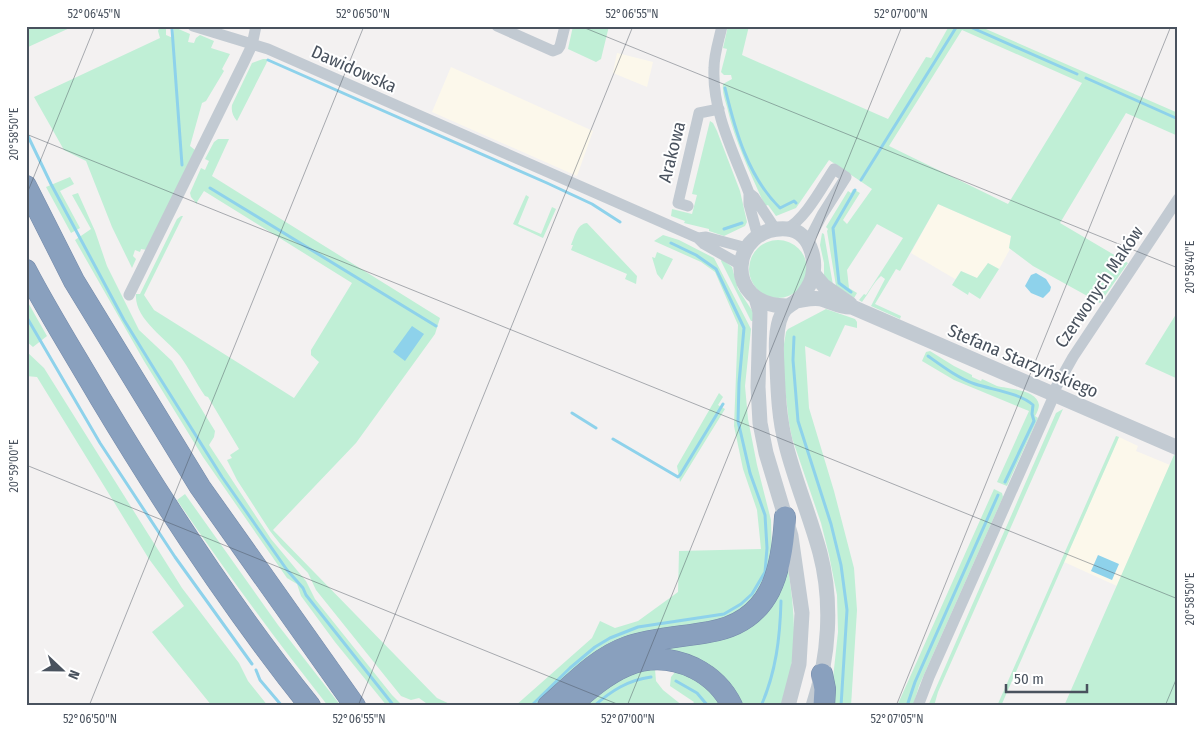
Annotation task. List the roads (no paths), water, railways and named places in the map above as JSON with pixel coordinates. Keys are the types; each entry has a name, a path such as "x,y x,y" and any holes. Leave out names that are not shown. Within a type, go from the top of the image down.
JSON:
{"highway":[{"path":"26,186 74,280 200,487 350,699 362,706"},
{"path":"26,270 44,304 141,466 232,601 284,674 310,706"},
{"path":"548,706 599,662 627,647 645,642 712,632 729,627 752,612 762,602 776,577 783,544 785,517"},
{"path":"570,706 602,678 620,668 634,662 657,659 674,660 701,672 725,692 732,706"},
{"path":"822,674 825,689 824,706"}],"street":[{"name":"Dawidowska","path":"193,26 268,49 698,238 704,244 741,264"},
{"path":"129,295 252,45 256,26"},
{"path":"504,28 555,51 560,46 565,26"},
{"path":"722,26 714,66 714,86 718,109 749,193 749,204 758,237"},
{"name":"Arakowa","path":"688,206 678,203 699,113 718,109"},
{"path":"792,304 774,305 756,298 748,291 742,280 741,264 746,248 758,237 795,224 834,169 846,177 808,242"},
{"path":"749,193 754,196 781,230 798,233 808,242 813,262 813,273 808,288 782,314 776,353 778,394 785,443 806,505 824,575 827,595 827,632 822,674 813,706"},
{"name":"Czerwonych Maków","path":"918,706 1055,389 1073,357 1178,200"},
{"name":"Dawidowska","path":"698,238 706,237 746,248"},
{"name":"Stefana Starzyńskiego","path":"813,273 824,286 847,301 852,307 1178,448"},
{"path":"756,298 760,312 758,387 760,423 766,453 791,536 802,613 799,664 788,706"},
{"name":"Stefana Starzyńskiego","path":"792,304 810,298 820,299 844,308 852,307"}],"water":[{"path":"1036,273 1046,279 1051,287 1050,291 1043,298 1031,293 1025,286 1031,275"},
{"path":"412,326 424,334 405,361 393,352"},
{"path":"1098,555 1119,564 1112,580 1091,571"}],"waterway":[{"path":"231,26 246,26"},
{"path":"861,180 957,26"},
{"path":"968,26 1077,74"},
{"path":"172,29 182,165"},
{"path":"268,60 547,183 592,204 620,222"},
{"path":"1086,78 1178,119"},
{"path":"725,88 738,136 759,182 780,208 794,201 796,203"},
{"path":"26,132 51,184 124,320 222,477 287,570 394,706"},
{"path":"210,188 436,326"},
{"path":"851,292 839,283 833,228 855,190"},
{"path":"724,229 742,223"},
{"path":"531,706 570,668 595,647 610,638 638,627 724,614 741,604 752,594 765,572 767,548 765,515 750,473 738,421 744,328 716,269 696,255 671,243"},
{"path":"26,316 100,443 175,557 252,664"},
{"path":"794,337 793,360 798,421 831,524 841,565 847,610 841,706"},
{"path":"928,356 950,372 969,381 1014,395 1033,405 1032,414 1034,421 1005,482"},
{"path":"613,439 678,477 723,404"},
{"path":"572,413 596,428"},
{"path":"907,706 915,682 998,495"},
{"path":"761,706 774,668 780,628 781,601"},
{"path":"256,670 260,680 282,706"},
{"path":"594,706 620,687 643,678 651,677"},
{"path":"676,681 697,693 708,706"}]}
